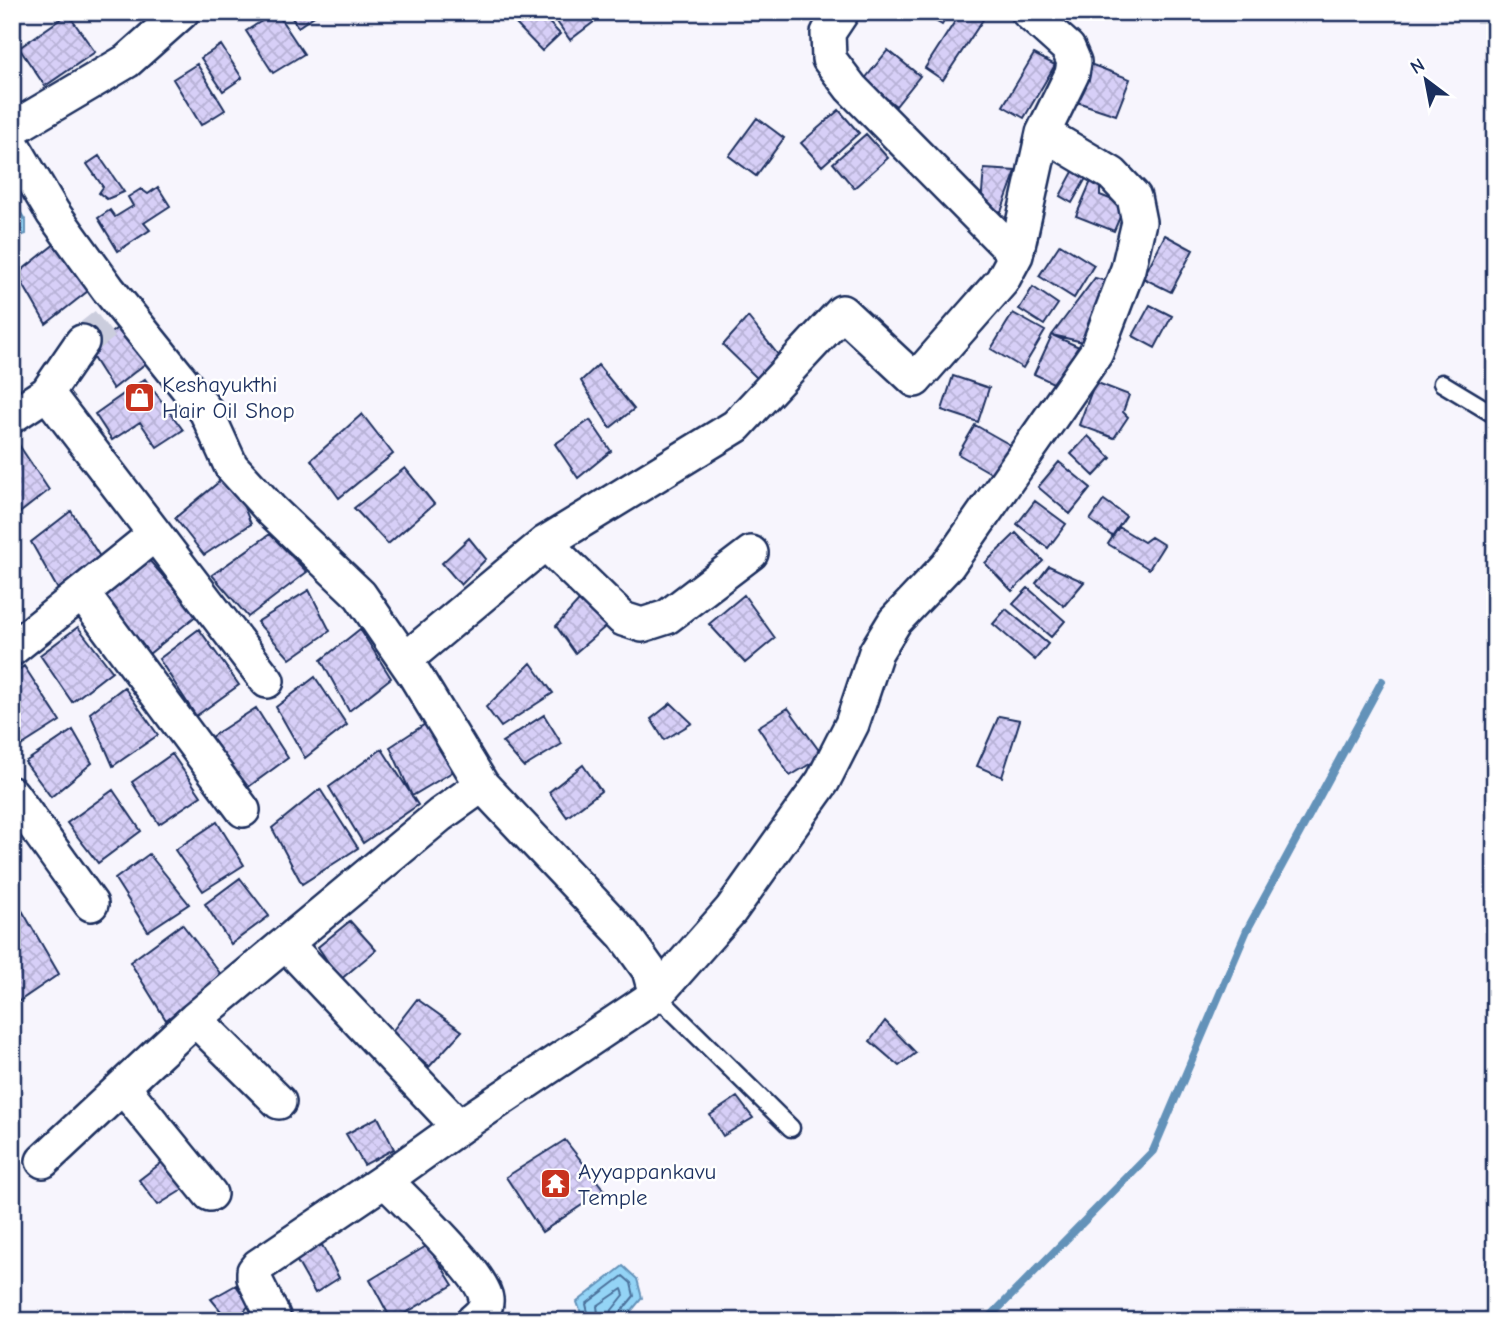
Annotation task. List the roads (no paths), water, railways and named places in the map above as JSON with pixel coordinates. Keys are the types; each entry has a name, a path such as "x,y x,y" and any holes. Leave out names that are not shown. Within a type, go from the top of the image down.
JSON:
{"street":[{"path":"12,129 127,61 182,12"},
{"path":"842,12 828,33 829,59 851,88 1016,255"},
{"path":"405,660 545,543 736,426 842,312 915,380 1002,281 1016,255 1043,133 1072,74 1074,62 1068,48 1028,12"},
{"path":"273,1316 254,1278 258,1266 459,1126 656,995 731,911 823,781 852,724 876,652 895,621 948,565 1096,353 1128,269 1139,222 1134,197 1112,174 1043,133"},
{"path":"12,144 53,213 105,327 206,411 231,466 272,511 360,595 405,660 482,785 624,935 649,970 656,995"},
{"path":"12,416 47,393 105,327"},
{"path":"47,393 267,681"},
{"path":"12,649 155,534"},
{"path":"545,543 623,619 642,625 667,617 751,553"},
{"path":"82,593 243,810"},
{"path":"43,1161 195,1019 440,815 482,785"},
{"path":"12,794 91,904"},
{"path":"287,945 459,1126"},
{"path":"195,1019 279,1102"},
{"path":"123,1087 211,1195"},
{"path":"385,1180 469,1269 483,1289 486,1301 483,1312 473,1321"}],"lane":[{"path":"1442,383 1495,415"},
{"path":"656,995 791,1128"}],"water":[{"path":"12,199 26,221 26,234 17,237 12,235"},
{"path":"623,1266 637,1279 642,1298 623,1321 584,1321 577,1302"}],"waterway":[{"path":"986,1321 1153,1151 1247,930 1382,681"}],"tunnel":[{"path":"82,342 105,324"}],"place":[{"name":"Keshayukthi Hair Oil Shop","path":"139,397"},
{"name":"Ayyappankavu Temple","path":"555,1184"}]}
